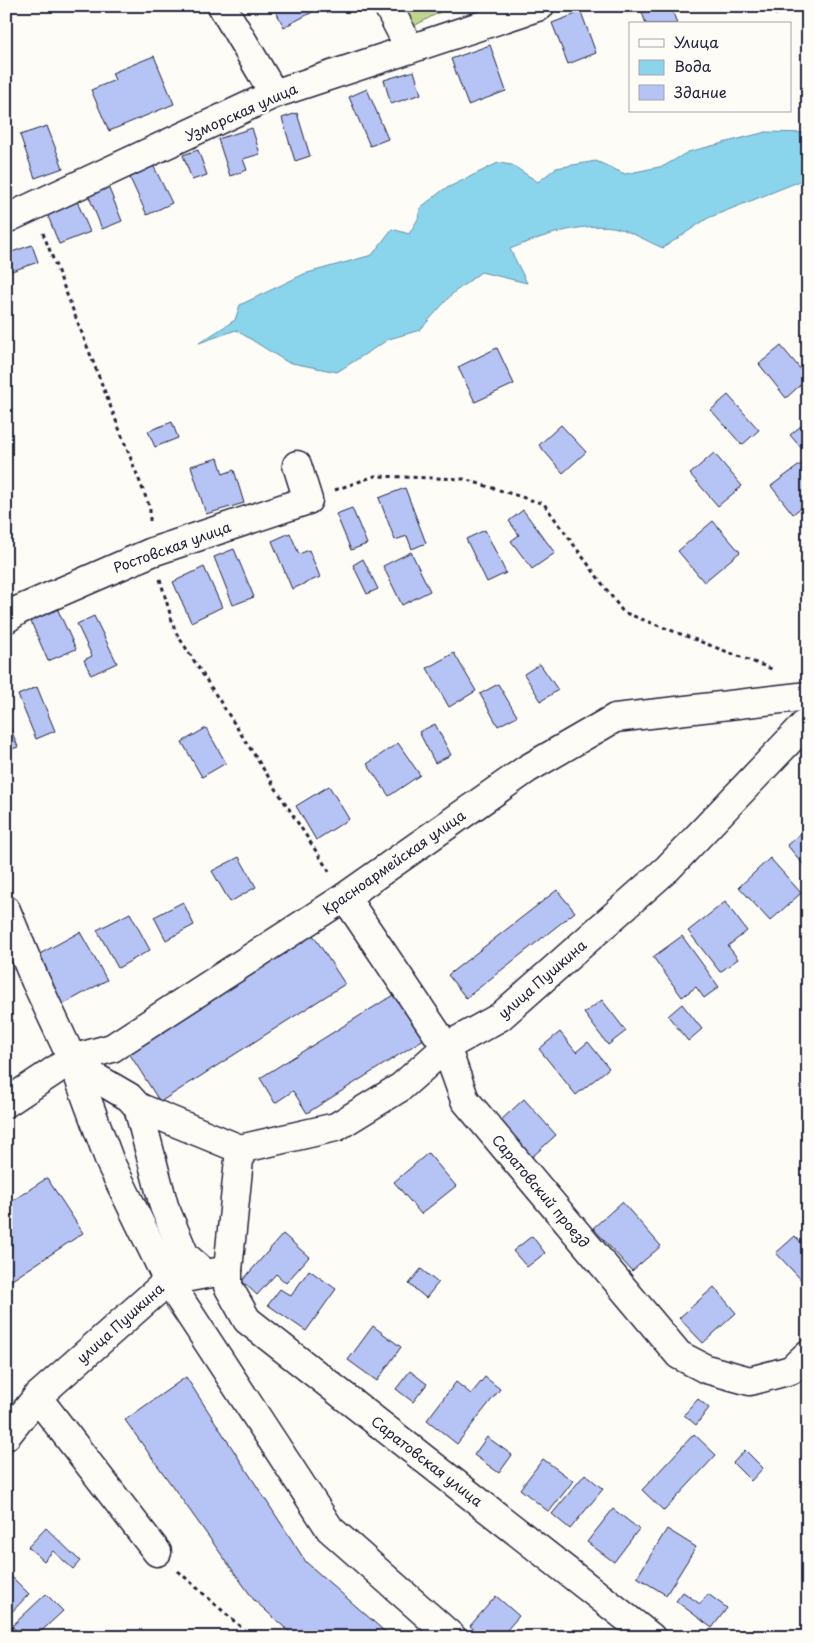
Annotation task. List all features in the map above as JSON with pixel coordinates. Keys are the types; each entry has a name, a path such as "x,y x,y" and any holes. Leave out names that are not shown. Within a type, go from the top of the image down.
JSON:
{"street":[{"path":"222,6 274,94"},
{"path":"388,6 410,49"},
{"name":"Узморская улица","path":"6,219 274,94 540,6"},
{"path":"297,465 308,500"},
{"name":"Ростовская улица","path":"6,619 19,610 152,552 308,500"},
{"name":"Красноармейская улица","path":"6,1103 77,1058 112,1048 345,897 528,770 614,718 808,696"},
{"name":"улица Пушкина","path":"240,1149 336,1127 401,1087 446,1047 500,1017 668,868 808,721"},
{"name":"Саратовский проезд","path":"345,897 446,1047 465,1100 679,1354 706,1370 750,1381 791,1370 808,1354"},
{"path":"6,910 35,980 77,1058 110,1162 168,1281 330,1529 452,1637"},
{"path":"77,1058 93,1076 129,1097 138,1106 240,1149 217,1272 185,1256 164,1206 138,1106"},
{"name":"улица Пушкина","path":"6,1436 37,1397 168,1281 217,1272"},
{"name":"Саратовская улица","path":"217,1272 228,1286 247,1320 651,1637"},
{"path":"37,1397 157,1552"}],"path":[{"path":"33,208 150,508 152,552 175,631 345,897"},
{"path":"308,500 375,476 464,478 544,504 623,612 781,673"},
{"path":"157,1552 252,1637"}],"green space":[{"path":"372,6 451,6 390,39"}],"water":[{"path":"766,132 808,133 808,178 708,218 663,248 632,233 613,227 600,226 560,232 510,249 527,283 481,272 452,294 420,330 389,339 337,372 287,362 236,330 199,343 235,320 240,305 304,274 372,255 392,229 409,234 418,219 420,208 443,190 498,163 512,165 538,182 556,168 596,161 625,174 664,166 688,152"}],"building":[{"path":"273,6 324,6 284,27"},
{"path":"640,6 671,6 676,22 645,22"},
{"path":"772,6 803,6 775,15"},
{"path":"581,12 596,53 568,64 552,23"},
{"path":"490,45 506,91 468,105 451,59"},
{"path":"154,56 174,104 109,131 91,90 115,80 112,73"},
{"path":"414,71 421,94 391,104 384,80"},
{"path":"367,89 388,139 370,146 349,97"},
{"path":"297,113 310,156 295,161 282,118"},
{"path":"47,126 63,168 35,178 20,135"},
{"path":"252,128 260,154 243,159 247,170 230,176 218,139"},
{"path":"198,150 207,175 192,180 183,155"},
{"path":"153,165 172,203 147,215 129,176"},
{"path":"108,186 122,221 102,229 88,194"},
{"path":"76,199 90,232 59,244 46,211"},
{"path":"32,245 38,262 6,273 6,254"},
{"path":"781,346 808,378 786,398 759,364"},
{"path":"497,348 514,384 475,402 458,367"},
{"path":"728,395 759,430 742,445 711,410"},
{"path":"172,422 178,438 155,447 148,431"},
{"path":"561,425 586,452 563,473 539,445"},
{"path":"801,426 808,435 808,456 790,435"},
{"path":"714,453 742,486 718,506 690,474"},
{"path":"218,458 223,474 234,470 244,503 206,514 191,466"},
{"path":"801,464 808,473 808,502 793,514 771,486"},
{"path":"405,488 426,543 412,549 407,536 395,540 379,498"},
{"path":"352,508 367,544 351,550 336,514"},
{"path":"523,510 555,553 532,569 511,541 519,535 509,521"},
{"path":"713,521 740,552 704,582 678,551"},
{"path":"485,530 506,573 487,582 466,539"},
{"path":"290,533 299,554 309,550 320,577 292,589 272,541"},
{"path":"234,549 254,597 233,605 214,557"},
{"path":"411,552 430,591 402,605 383,566"},
{"path":"363,559 378,589 367,594 353,565"},
{"path":"204,567 222,607 191,622 173,582"},
{"path":"56,606 76,649 48,661 29,617"},
{"path":"94,616 117,663 91,675 84,660 92,656 77,624"},
{"path":"454,653 476,691 449,707 427,668"},
{"path":"540,664 558,690 541,701 524,674"},
{"path":"498,684 517,716 498,726 480,694"},
{"path":"37,687 55,731 36,739 18,695"},
{"path":"6,717 18,747 6,751"},
{"path":"435,724 451,755 435,763 419,732"},
{"path":"206,728 226,763 202,777 182,742"},
{"path":"398,743 420,775 389,796 367,764"},
{"path":"329,786 349,819 316,840 296,806"},
{"path":"808,827 808,870 787,845"},
{"path":"239,857 256,887 230,902 212,871"},
{"path":"770,858 801,893 770,921 739,887"},
{"path":"557,890 575,912 466,998 448,975"},
{"path":"183,902 194,925 166,940 154,917"},
{"path":"725,902 747,931 728,946 738,959 720,972 688,931"},
{"path":"130,913 150,950 118,968 97,930"},
{"path":"80,932 107,980 62,1005 36,956"},
{"path":"313,935 345,984 160,1102 129,1053"},
{"path":"682,936 719,987 704,998 696,987 682,997 653,957"},
{"path":"398,992 427,1037 307,1113 293,1091 275,1103 260,1078"},
{"path":"602,1000 626,1031 608,1045 584,1013"},
{"path":"682,1004 702,1029 688,1041 668,1016"},
{"path":"560,1032 576,1052 588,1042 609,1068 576,1095 539,1049"},
{"path":"524,1099 556,1135 531,1158 499,1122"},
{"path":"428,1153 456,1186 421,1214 394,1182"},
{"path":"47,1178 83,1233 6,1284 6,1205"},
{"path":"622,1202 661,1246 632,1271 593,1228"},
{"path":"283,1234 309,1257 286,1283 276,1274 257,1295 242,1281"},
{"path":"532,1236 545,1253 527,1267 513,1251"},
{"path":"795,1236 808,1250 808,1287 776,1253"},
{"path":"421,1269 438,1283 426,1298 409,1284"},
{"path":"309,1270 336,1289 306,1331 268,1305 280,1289 291,1296"},
{"path":"714,1287 736,1313 703,1343 679,1318"},
{"path":"373,1326 401,1347 377,1381 348,1360"},
{"path":"410,1371 427,1384 413,1402 396,1389"},
{"path":"186,1377 306,1562 391,1637 295,1637 254,1600 125,1420"},
{"path":"485,1377 500,1389 457,1444 427,1420 456,1382 471,1394"},
{"path":"698,1399 709,1408 696,1425 684,1415"},
{"path":"694,1434 716,1455 664,1511 642,1490"},
{"path":"487,1437 512,1455 499,1473 474,1455"},
{"path":"745,1450 763,1468 751,1481 733,1463"},
{"path":"543,1459 573,1481 549,1512 520,1489"},
{"path":"585,1474 603,1489 570,1529 552,1514"},
{"path":"613,1509 639,1529 614,1562 587,1542"},
{"path":"46,1528 80,1561 73,1569 53,1551 44,1561 28,1547"},
{"path":"667,1529 696,1547 666,1595 637,1577"},
{"path":"6,1571 29,1594 6,1618"},
{"path":"683,1592 700,1604 708,1594 727,1608 712,1628 676,1601"},
{"path":"46,1594 63,1611 35,1637 22,1637 12,1626"},
{"path":"496,1596 519,1616 501,1637 483,1637 470,1626"}]}
